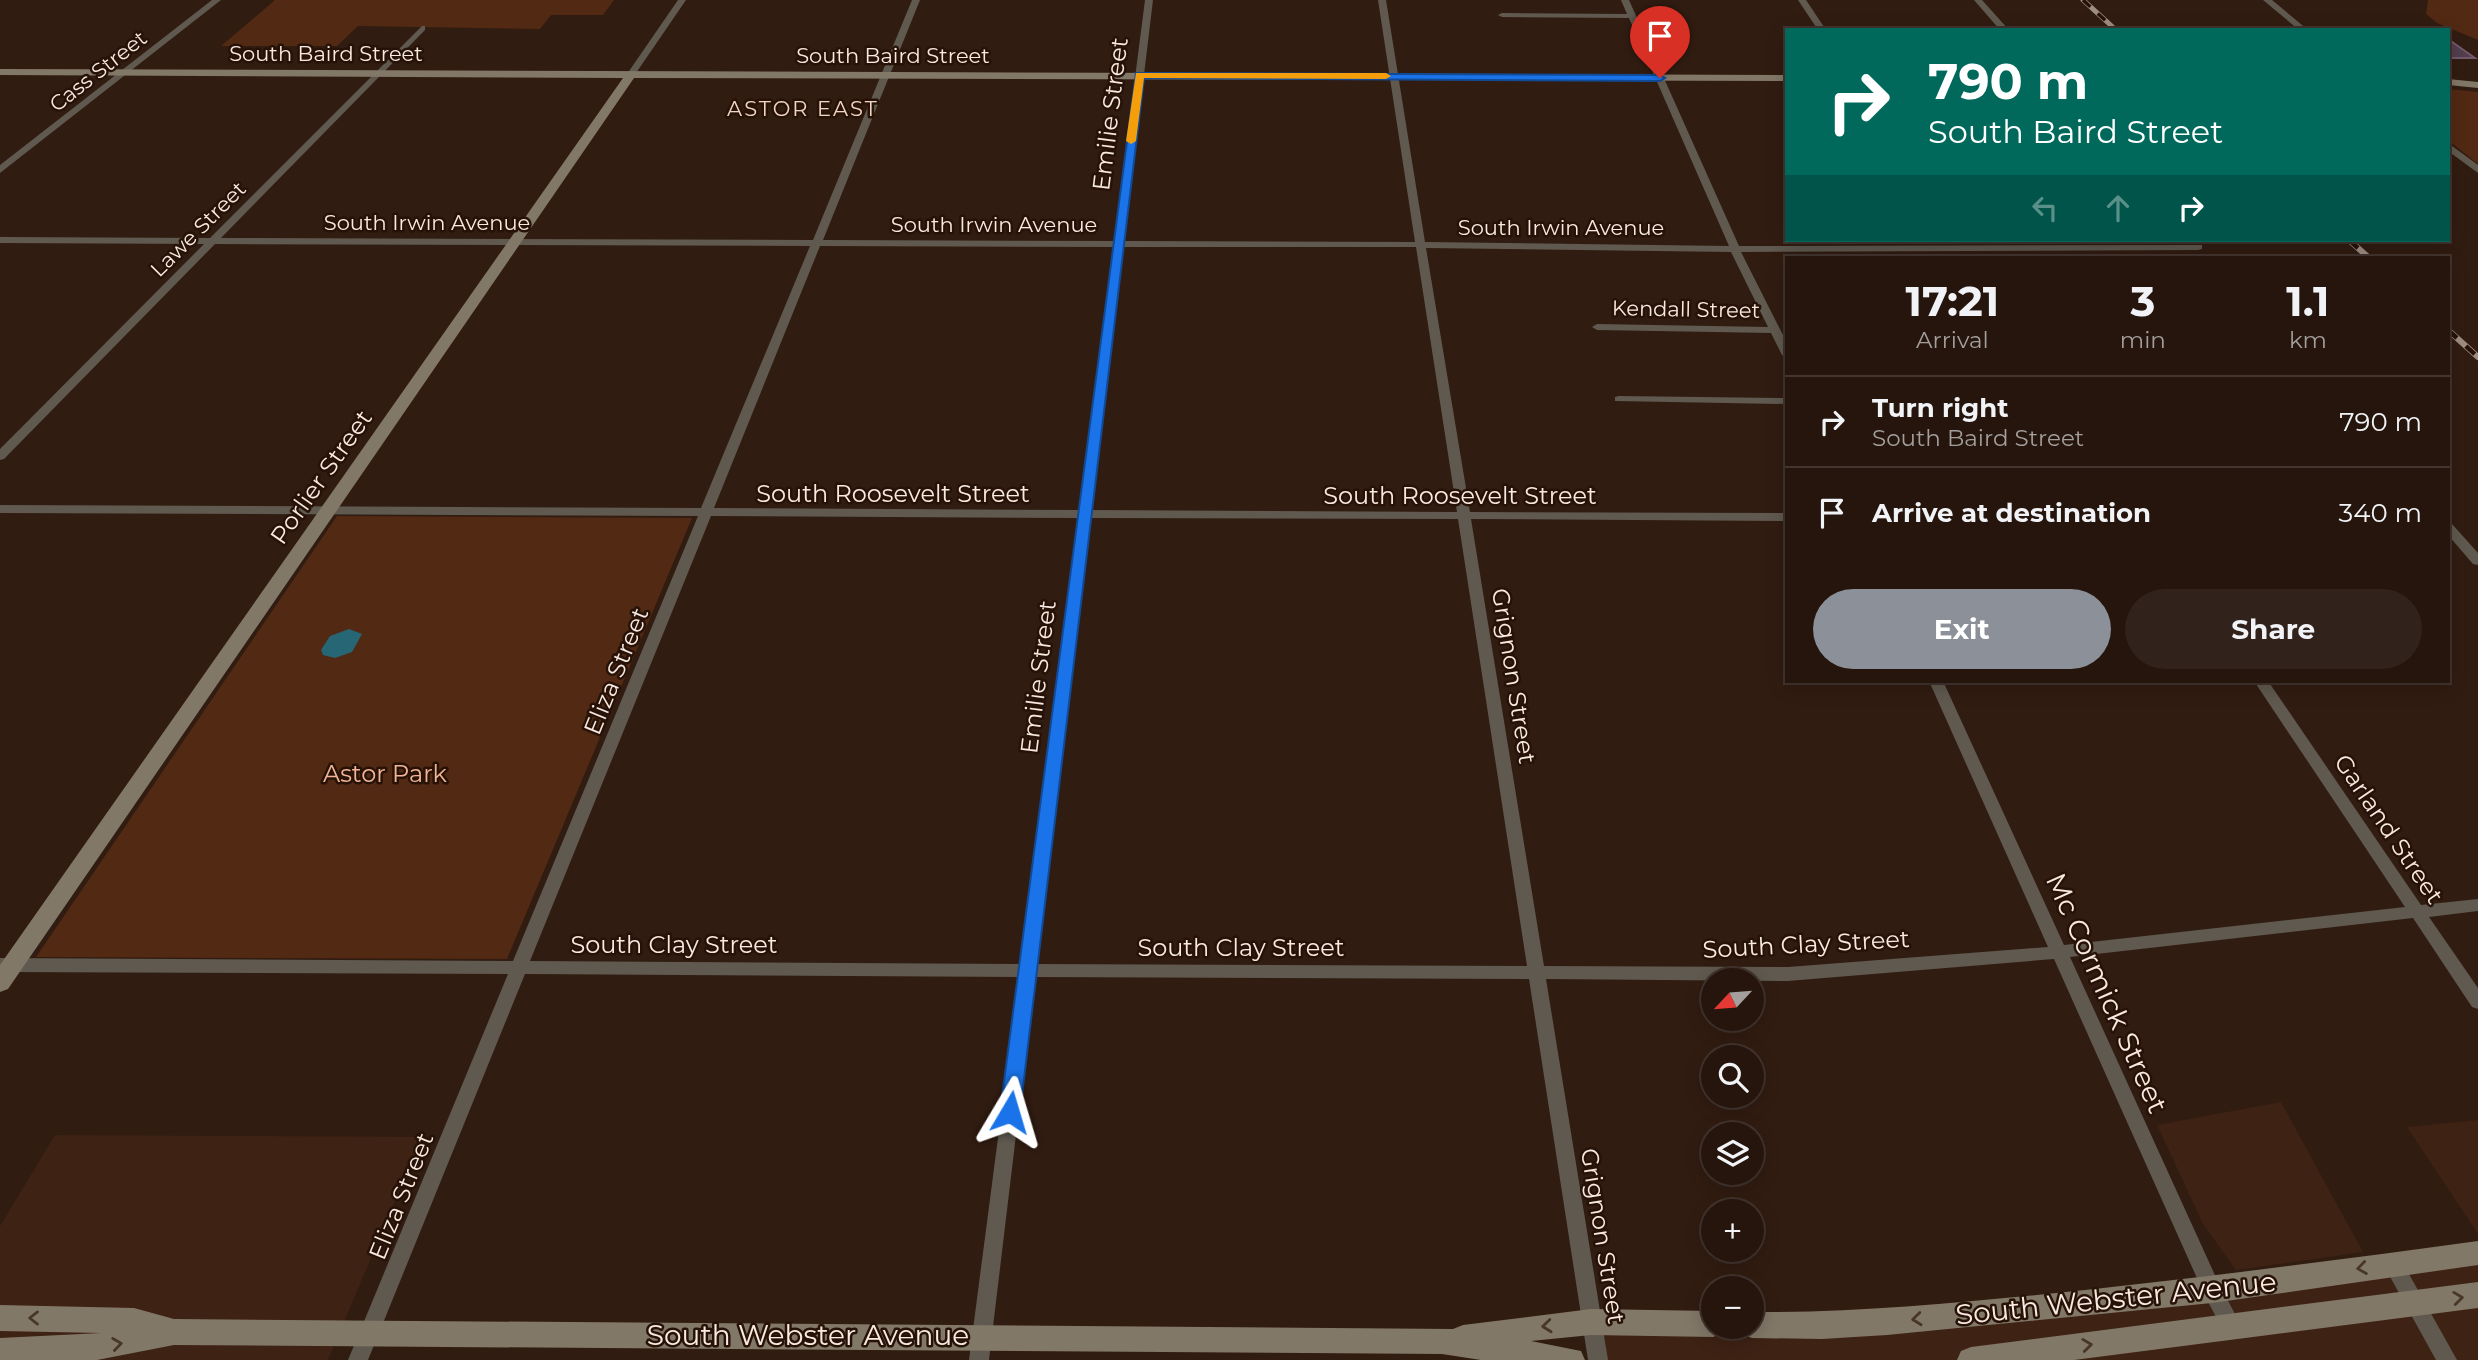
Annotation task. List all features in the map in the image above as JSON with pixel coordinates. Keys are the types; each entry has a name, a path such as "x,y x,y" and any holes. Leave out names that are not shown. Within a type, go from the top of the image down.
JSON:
{"street":[{"name":"Cass Street","path":"0,170 217,0"},
{"name":"Porlier Street","path":"0,983 6,965 328,510 682,0"},
{"name":"Eliza Street","path":"358,1360 916,0"},
{"name":"Emilie Street","path":"981,1348 1149,0"},
{"name":"Grignon Street","path":"1382,0 1598,1360"},
{"path":"1625,0 1735,249 1785,351"},
{"path":"1802,0 1821,28"},
{"path":"1979,0 2003,28"},
{"path":"2267,0 2302,28"},
{"path":"1503,15 1632,16"},
{"name":"Lawe Street","path":"0,456 422,28"},
{"name":"South Baird Street","path":"0,72 1785,78"},
{"path":"2450,82 2478,85"},
{"path":"2450,148 2478,170"},
{"name":"South Irwin Avenue","path":"0,240 1572,245 1735,249 2195,243"},
{"name":"Kendall Street","path":"1597,327 1775,330"},
{"path":"1619,399 1785,401"},
{"name":"South Roosevelt Street","path":"0,509 1785,517"},
{"path":"2450,529 2478,561"},
{"name":"Mc Cormick Street","path":"1937,683 2212,1290 2232,1327"},
{"name":"Garland Street","path":"2262,683 2478,1002"},
{"name":"South Clay Street","path":"6,965 1788,974 2060,952 2478,905"},
{"name":"South Webster Avenue","path":"1764,1325 1822,1326 1887,1322 2212,1290 2478,1253"},
{"path":"2393,1264 2447,1360"},
{"name":"South Webster Avenue","path":"1970,1360 2478,1295"},
{"name":"South Webster Avenue","path":"0,1318 134,1321 174,1332"},
{"name":"South Webster Avenue","path":"0,1351 101,1346 174,1332 369,1332 981,1348 1441,1341 1591,1322 1701,1324"},
{"name":"South Webster Avenue","path":"1441,1341 1571,1360"}],"shaded area":[{"path":"2281,1102 2363,1252 2236,1270 2203,1224 2157,1125"},
{"path":"2478,1120 2478,1234 2407,1127"},
{"path":"55,1135 422,1137 328,1360 0,1360 0,1226"},
{"path":"2478,1253 2478,1360 1598,1360 1591,1322 1701,1324 1701,1339 1764,1339 1764,1326 1822,1326"}],"green space":[{"path":"275,0 614,0 603,15 551,15 540,29 358,26 337,46 221,46"},
{"path":"2428,0 2478,0 2478,40 2437,23 2426,14"},
{"path":"2450,89 2478,92 2478,164 2450,142"},
{"name":"Astor Park","path":"337,516 692,518 507,959 36,957"}],"water":[{"path":"349,629 362,634 352,652 335,658 323,655 321,650 330,636"}],"building":[{"path":"2450,40 2475,58 2450,58"}],"railway":[{"path":"2083,0 2114,28"},
{"path":"2351,242 2367,256"},
{"path":"2450,332 2478,357"}],"slow traffic":[{"path":"1131,141 1140,75 1386,76"}],"district":[{"name":"ASTOR EAST","path":"803,108"}],"route":[{"path":"1010,1112 1140,75 1660,78"}]}
